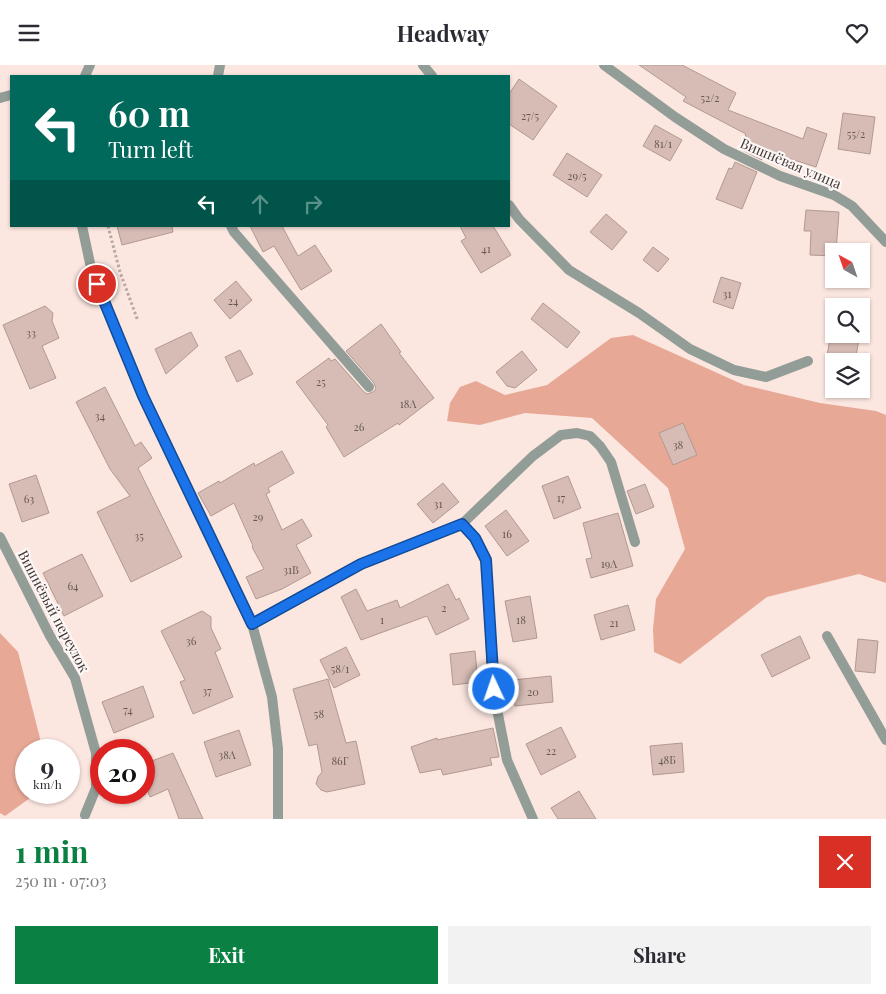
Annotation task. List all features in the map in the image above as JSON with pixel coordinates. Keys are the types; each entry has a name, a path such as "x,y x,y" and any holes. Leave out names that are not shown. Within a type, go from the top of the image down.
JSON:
{"street":[{"path":"423,65 431,75"},
{"name":"Вишнёвая улица","path":"604,65 675,117 724,149 780,176 834,195 852,206 886,243"},
{"path":"510,206 519,219 570,270 639,313 690,349 734,370 766,377 808,361"},
{"path":"82,227 91,268 143,396 252,624 273,706 278,749 278,819"},
{"path":"232,227 369,387"},
{"path":"252,624 361,564 462,524 533,456 561,435 577,433 590,436 611,461 635,542"},
{"path":"462,524 475,538 486,560 494,689 507,760 533,819"},
{"name":"Вишнёвый переулок","path":"0,537 50,636 75,678 96,753 96,788 86,815"},
{"path":"827,635 886,740"}],"path":[{"path":"108,227 120,272 138,321"}],"shaded area":[{"path":"633,335 744,385 820,403 876,411 886,415 886,583 859,574 767,597 680,664 654,652 653,629 656,599 685,549 668,488 592,418 525,413 480,425 447,421 450,403 460,387 476,381 505,395 547,385 611,338"},
{"path":"0,633 18,652 40,739 15,739 15,804 22,804 5,816 0,813"}],"building":[{"path":"639,65 682,65 736,93 728,110 803,139 807,127 827,134 816,167 765,151 762,160 740,149 746,134 683,101 686,97"},
{"path":"519,79 557,106 533,140 510,125 510,92"},
{"path":"843,113 875,117 870,154 838,149"},
{"path":"655,125 682,140 670,161 643,146"},
{"path":"567,153 602,175 587,197 553,175"},
{"path":"735,162 757,172 742,209 716,199 729,168 732,169"},
{"path":"806,210 839,212 837,243 825,243 825,256 810,255 811,231 804,231"},
{"path":"606,214 627,232 612,250 590,232"},
{"path":"117,227 172,227 173,232 122,245"},
{"path":"250,227 283,227 298,256 315,245 332,271 301,290 274,246 263,252"},
{"path":"460,227 494,227 511,255 481,273 461,241 466,238"},
{"path":"653,247 669,259 658,272 643,260"},
{"path":"721,277 741,283 733,309 713,302"},
{"path":"236,281 252,300 230,319 214,300"},
{"path":"543,303 580,332 567,348 531,319"},
{"path":"45,306 53,313 52,321 59,338 42,346 56,378 30,389 3,325"},
{"path":"381,324 401,352 399,353 434,398 399,425 398,423 344,457 326,427 328,425 296,382 329,358 331,361 335,359 364,392 367,394 373,392 376,389 374,383 346,351"},
{"path":"191,332 198,346 166,374 155,349"},
{"path":"829,343 858,343 856,353 827,353"},
{"path":"240,350 253,374 237,382 225,357"},
{"path":"522,351 537,370 515,388 507,386 496,372"},
{"path":"105,387 135,446 141,442 152,458 138,468 182,557 131,582 97,512 130,496 110,469 76,402"},
{"path":"683,423 697,455 673,465 659,433"},
{"path":"282,451 294,473 268,488 270,492 266,494 282,530 302,519 312,536 296,545 311,573 282,589 256,599 246,577 264,569 252,547 234,503 211,516 198,493 219,481 220,483 254,463 255,466"},
{"path":"36,475 49,513 22,522 9,484"},
{"path":"568,476 581,508 554,519 542,486"},
{"path":"443,483 459,502 433,523 417,504"},
{"path":"645,484 654,507 636,514 627,491"},
{"path":"506,510 529,541 507,556 485,526"},
{"path":"618,513 633,566 591,578 586,559 592,558 583,523"},
{"path":"82,554 103,596 64,616 43,573"},
{"path":"448,584 456,600 459,598 469,619 436,635 427,616 361,640 341,597 356,589 367,611 397,600 400,608"},
{"path":"530,596 537,638 513,642 505,601"},
{"path":"628,605 635,630 601,640 594,615"},
{"path":"202,611 211,617 211,628 221,649 215,652 233,697 193,714 180,682 185,680 161,631"},
{"path":"800,636 810,658 772,677 761,655"},
{"path":"858,639 878,641 875,673 855,671"},
{"path":"346,647 360,675 334,688 320,660"},
{"path":"475,651 478,682 453,685 450,654"},
{"path":"551,676 553,702 515,706 513,680"},
{"path":"328,679 346,743 356,741 365,784 327,792 321,790 316,784 322,772 317,744 309,746 293,689"},
{"path":"143,686 154,717 114,733 102,702"},
{"path":"561,727 576,757 541,775 526,744"},
{"path":"493,728 499,757 490,758 492,765 443,775 441,769 420,773 411,747 437,738 437,740"},
{"path":"239,730 251,765 216,777 204,742"},
{"path":"682,743 684,772 653,775 650,746"},
{"path":"173,753 203,819 179,819 168,789 155,795 155,760"},
{"path":"579,791 596,819 558,819 551,808"}],"route":[{"path":"97,284 143,396 252,624 361,564 462,524 475,538 486,560 494,689"}]}
